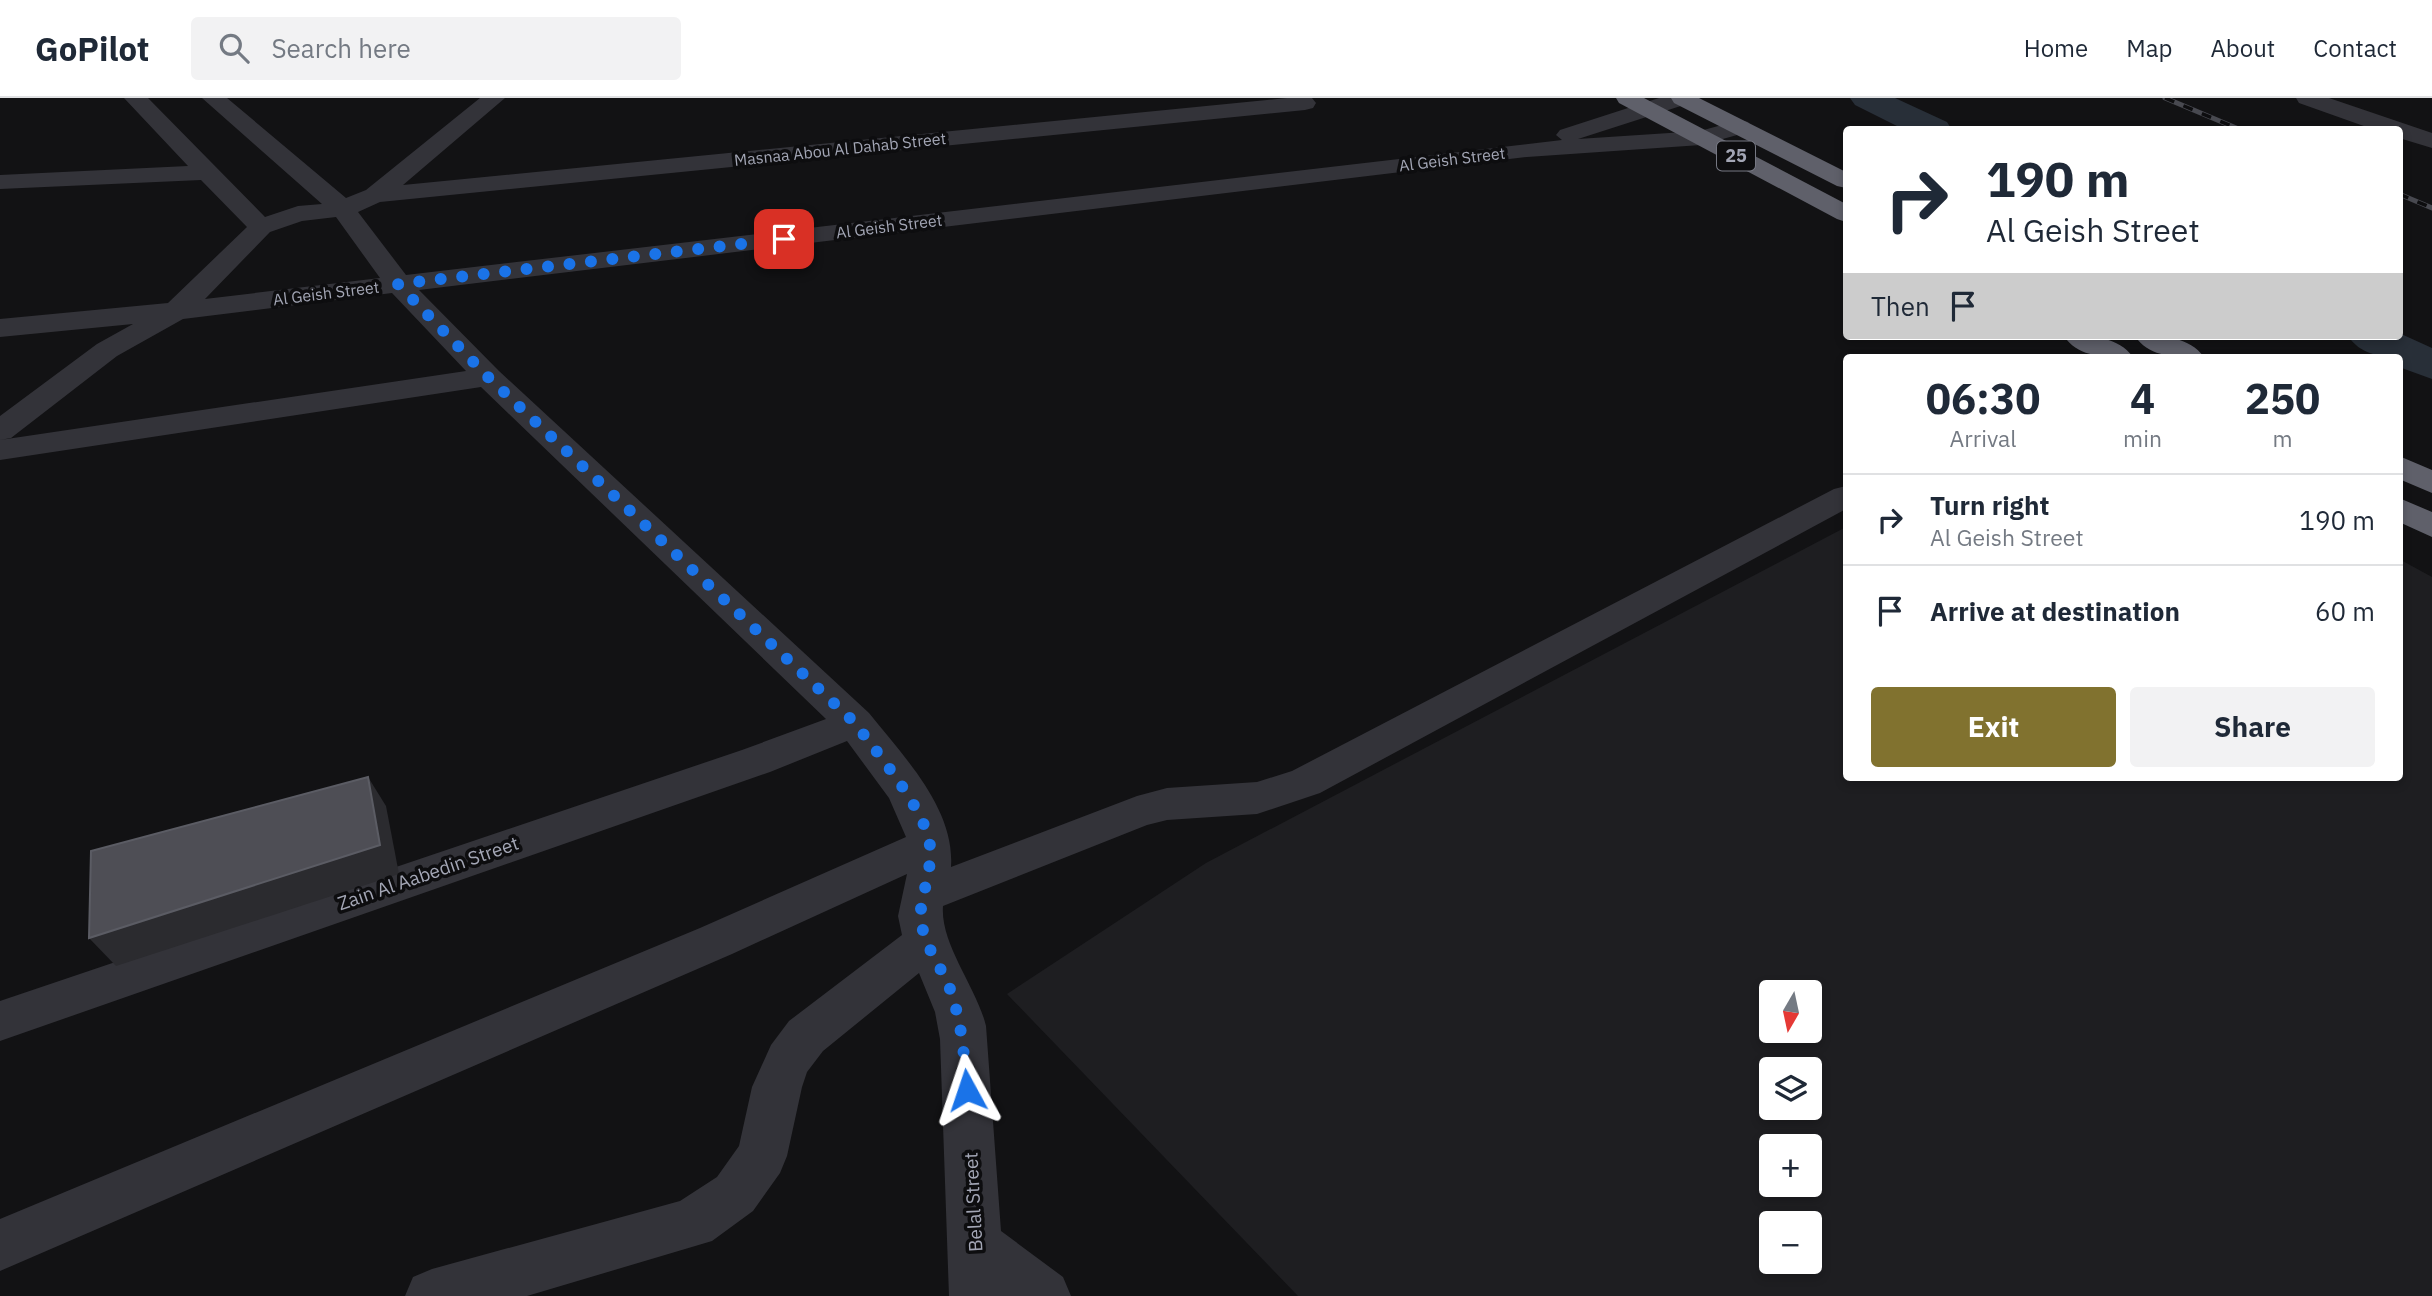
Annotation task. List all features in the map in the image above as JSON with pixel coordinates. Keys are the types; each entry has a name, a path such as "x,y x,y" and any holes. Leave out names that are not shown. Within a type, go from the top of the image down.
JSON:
{"highway":[{"name":"25","path":"1682,98 1843,179"},
{"name":"25","path":"1636,103 1843,212"},
{"path":"2085,340 2109,354"},
{"path":"2157,340 2183,354"},
{"path":"2403,468 2432,483"},
{"path":"2403,510 2432,526"}],"street":[{"path":"135,98 261,227"},
{"path":"213,98 343,209 398,284 488,377 855,723 899,783 926,826 930,845 926,919"},
{"path":"0,431 113,346 176,311 231,260 261,227 298,214 343,209 375,195 494,98"},
{"name":"Al Geish Street","path":"1527,150 1636,103 1682,98"},
{"path":"2307,98 2388,126"},
{"name":"Masnaa Abou Al Dahab Street","path":"375,195 1305,103"},
{"name":"Al Geish Street","path":"0,328 176,311 1527,150 1701,138 1740,127"},
{"path":"2403,131 2432,141"},
{"path":"0,182 207,172"},
{"path":"0,450 488,377"},
{"path":"432,1296 693,1223 735,1194 762,1156 776,1087 788,1060 806,1036 926,919 1137,813 1167,804 1257,798 1306,782 1843,498"},
{"name":"Zain Al Aabedin Street","path":"0,1021 730,770 855,723"},
{"path":"0,1245 703,947 930,845"},
{"name":"Belal Street","path":"926,919 961,1024 976,1271"},
{"path":"976,1271 1044,1296"}],"shaded area":[{"path":"1843,529 1843,781 2403,781 2403,561 2432,577 2432,1296 1298,1296 1007,994 1206,863"}],"building":[{"path":"368,777 380,845 89,938 91,851"}],"waterway":[{"path":"1867,98 1926,126"},
{"path":"2379,340 2432,365"}],"railway":[{"path":"2165,98 2232,126"},
{"path":"2403,196 2432,208"}],"route":[{"path":"784,239 398,284 488,377 855,723 899,783 926,826 930,845 930,872 920,917 926,942 948,986 961,1024 967,1090"}]}
